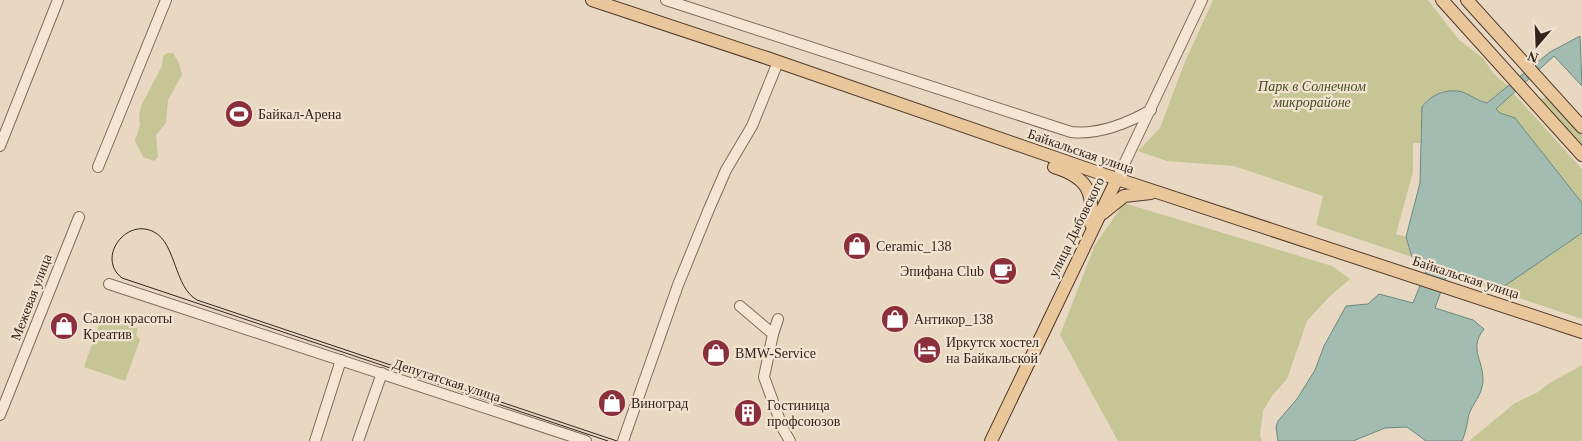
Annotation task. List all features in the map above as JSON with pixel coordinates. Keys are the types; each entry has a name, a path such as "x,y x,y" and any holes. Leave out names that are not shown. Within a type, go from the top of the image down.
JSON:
{"main road":[{"name":"Байкальская улица","path":"592,0 1116,179 1582,331"},
{"path":"1442,0 1582,155"},
{"path":"1467,0 1582,127"},
{"path":"999,139 1020,156 1067,171 1078,177 1091,197 1093,224"},
{"name":"улица Дыбовского","path":"991,441 1116,179"},
{"path":"1093,224 1117,199 1124,196 1157,192"}],"street":[{"path":"0,146 58,0"},
{"path":"98,167 166,0"},
{"path":"666,0 1071,132 1084,134 1136,118 1151,110"},
{"name":"улица Дыбовского","path":"1116,179 1151,110 1202,0"},
{"path":"623,441 678,285 709,209 726,170 752,126 778,62"},
{"name":"Межевая улица","path":"0,415 79,217"},
{"name":"Депутатская улица","path":"109,284 586,441"},
{"path":"740,306 773,334"},
{"path":"778,319 764,377 790,441"},
{"path":"314,441 341,360"},
{"path":"358,441 382,373"}],"green space":[{"name":"Парк в Солнечном микрорайоне","path":"1213,0 1428,0 1459,40 1483,58 1493,73 1508,86 1486,103 1463,92 1443,91 1427,100 1422,107 1420,143 1413,143 1413,172 1396,234 1406,237 1412,257 1316,225 1323,196 1234,166 1167,161 1138,151 1160,128 1184,64"},
{"path":"167,53 173,53 179,63 182,75 168,100 166,123 156,135 158,157 154,161 143,157 135,141 140,125 139,114 142,104 162,66 163,56"},
{"path":"1513,93 1582,169 1582,203 1515,118 1500,113 1496,109"},
{"path":"1547,96 1582,134 1582,147 1540,100"},
{"path":"1124,203 1332,266 1350,279 1329,297 1307,321 1287,379 1272,396 1263,411 1260,435 1262,441 1118,441 1060,335 1095,245"},
{"path":"1582,233 1582,319 1456,277 1460,276 1449,269 1503,287"},
{"path":"102,316 138,328 136,335 140,340 125,381 84,367"},
{"path":"1582,365 1582,441 1469,441 1515,403 1538,392 1548,384"}],"shaded area":[{"path":"1580,36 1582,86 1554,56 1496,109 1500,113 1515,118 1582,203 1582,233 1503,287 1449,269 1435,308 1473,320 1484,329 1477,343 1483,382 1479,396 1469,414 1462,441 1426,441 1407,427 1385,428 1353,441 1278,441 1276,427 1278,421 1297,399 1315,370 1324,346 1346,306 1368,304 1379,294 1413,303 1429,264 1412,257 1406,237 1420,183 1422,107 1430,98 1447,91 1459,91 1487,103 1550,52"}],"tram line":[{"path":"608,441 122,278 115,270 112,260 113,251 118,242 134,230 144,229 154,232 167,245 179,276 189,294 197,300 617,441"}],"place":[{"name":"Байкал-Арена","path":"239,114"},
{"name":"Сeramic_138","path":"857,246"},
{"name":"Эпифана Club","path":"1003,271"},
{"name":"Антикор_138","path":"895,319"},
{"name":"Салон красоты Креатив","path":"64,326"},
{"name":"Иркутск хостел на Байкальской","path":"927,350"},
{"name":"BMW-Service","path":"716,353"},
{"name":"Виноград","path":"612,403"},
{"name":"Гостиница профсоюзов","path":"748,413"}]}
